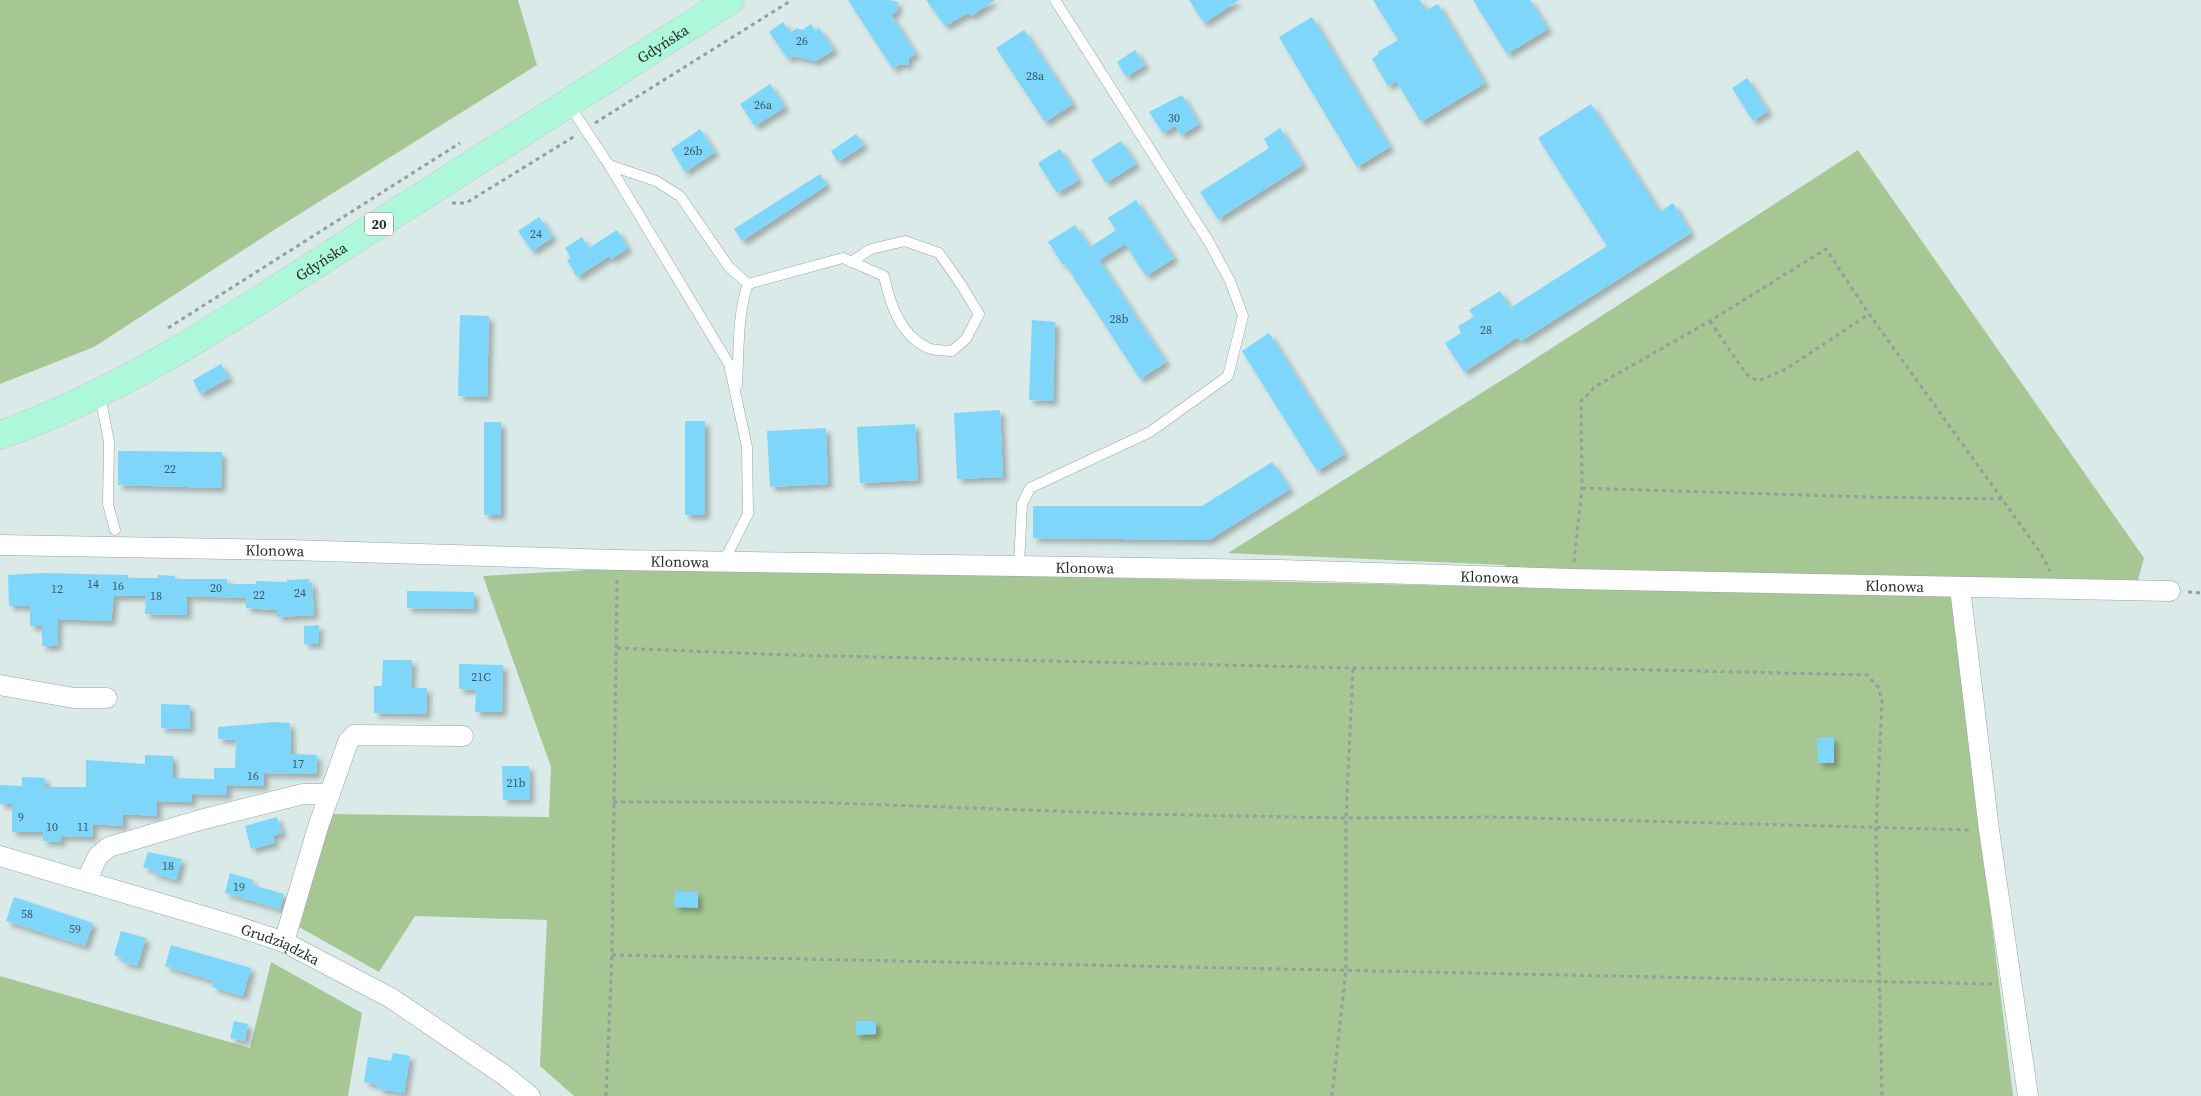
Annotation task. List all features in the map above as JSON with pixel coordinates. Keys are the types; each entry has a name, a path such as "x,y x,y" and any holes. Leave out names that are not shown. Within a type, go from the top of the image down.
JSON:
{"main road":[{"name":"Gdyńska","path":"0,435 44,419 100,394 197,340 730,0"}],"street":[{"name":"Klonowa","path":"0,545 213,548 615,560 1289,570 1572,579 1960,588 2059,587 2170,591"},
{"path":"1960,588 1989,830 2028,1096"},
{"path":"0,685 74,698 107,698"},
{"path":"284,942 318,827 348,742 354,735 463,736"},
{"path":"86,881 98,856 109,847 200,820 303,794 330,794"},
{"name":"Grudziądzka","path":"0,856 284,942 391,998 504,1075 530,1096"}],"lane":[{"path":"1019,565 1022,504 1030,488 1150,432 1228,376 1243,316 1230,281 1209,242 1055,0"},
{"path":"568,104 610,165 729,364 747,447 748,514 724,561"},
{"path":"610,165 656,181 680,196 729,267 748,284"},
{"path":"748,284 843,258 851,262 884,276 891,305 907,331 929,348 952,351 966,339 979,314 960,282 939,254 905,241 871,248 851,262"},
{"path":"736,396 742,319 748,284"},
{"path":"100,394 109,442 108,504 115,530"}],"path":[{"path":"160,333 463,142"},
{"path":"1572,579 1582,488 1581,401 1596,386 1710,321 1826,248 1869,314 2040,552 2059,587"},
{"path":"1710,321 1746,374 1758,381 1786,369 1869,314"},
{"path":"1582,488 2002,499"},
{"path":"606,1096 612,955 617,648 617,576 615,560"},
{"path":"617,648 789,655 1352,668 1573,668 1867,675 1879,688 1882,702 1876,828 1882,1096"},
{"path":"1332,1096 1346,969 1346,818 1352,668"},
{"path":"613,802 806,802 1136,814 1346,818 1494,817 1989,830"},
{"path":"612,955 1878,980 2012,985"}],"green space":[{"path":"0,0 518,0 537,65 274,230 94,347 0,384"},
{"path":"1858,150 2144,558 2138,580 1954,579 1991,917 2013,1096 574,1096 540,1066 547,920 415,916 379,972 299,927 331,814 549,817 551,767 483,576 641,567 1506,587 1505,565 1228,553 1521,368"},
{"path":"271,962 362,1013 348,1096 0,1096 0,976 250,1048"}],"building":[{"path":"848,0 890,0 898,2 897,11 891,15 916,54 909,58 908,65 900,64 893,69"},
{"path":"926,0 995,0 971,16 968,13 945,26"},
{"path":"1189,0 1239,0 1204,23"},
{"path":"1373,0 1420,0 1426,10 1438,4 1485,83 1421,122 1396,81 1388,86 1372,59 1379,54 1378,52 1398,40"},
{"path":"1473,0 1530,0 1548,29 1507,54"},
{"path":"1312,17 1390,147 1357,167 1279,37"},
{"path":"783,22 790,33 797,28 802,30 811,24 815,31 819,28 834,50 816,61 792,56 788,59 769,32"},
{"path":"1024,30 1073,104 1045,122 996,48"},
{"path":"1135,50 1145,65 1126,77 1117,62"},
{"path":"1747,78 1768,111 1753,121 1732,88"},
{"path":"770,84 785,107 755,126 740,104"},
{"path":"1182,95 1199,124 1181,135 1175,126 1163,133 1149,112"},
{"path":"1591,104 1660,212 1673,203 1691,233 1521,341 1518,337 1464,372 1445,343 1461,333 1458,326 1474,317 1469,310 1500,291 1510,308 1607,246 1538,138"},
{"path":"1280,128 1303,165 1218,219 1200,192 1269,148 1264,139"},
{"path":"700,129 715,152 685,172 671,149"},
{"path":"856,134 864,145 838,162 831,151"},
{"path":"1121,141 1136,164 1106,183 1091,160"},
{"path":"1060,149 1079,180 1057,193 1038,163"},
{"path":"820,174 827,185 742,241 734,229"},
{"path":"1136,200 1174,258 1146,276 1125,244 1099,260 1166,362 1140,379 1065,264 1063,265 1048,242 1075,225 1090,247 1116,230 1108,218"},
{"path":"539,217 553,237 532,251 518,231"},
{"path":"617,230 628,248 611,259 609,256 577,277 567,260 571,258 565,248 582,237 589,248"},
{"path":"460,315 489,316 487,397 458,396"},
{"path":"1032,320 1055,322 1053,401 1029,400"},
{"path":"1269,333 1345,454 1317,471 1242,351"},
{"path":"221,364 229,378 200,394 193,380"},
{"path":"1000,410 1003,477 957,479 954,413"},
{"path":"685,421 705,421 705,515 685,515"},
{"path":"484,422 501,422 501,515 484,515"},
{"path":"915,424 918,480 860,483 857,427"},
{"path":"826,428 828,484 770,487 767,431"},
{"path":"118,451 222,452 221,488 118,485"},
{"path":"1272,462 1290,489 1209,540 1033,538 1033,506 1202,506"},
{"path":"42,573 128,575 128,578 158,578 158,575 175,576 175,579 227,579 227,584 256,584 256,581 287,582 287,580 309,579 309,583 312,583 314,615 277,617 277,610 246,608 246,598 187,596 187,615 145,614 146,596 114,596 111,621 58,619 57,646 42,646 42,626 30,626 30,606 9,606 8,575"},
{"path":"407,591 474,592 474,609 407,608"},
{"path":"319,625 318,644 304,644 304,626"},
{"path":"383,660 412,660 411,688 427,688 426,714 374,713 374,686 382,686"},
{"path":"459,664 503,665 502,712 475,712 476,690 459,689"},
{"path":"161,704 190,705 190,729 161,728"},
{"path":"274,722 290,723 291,754 317,755 316,774 264,773 264,786 227,785 227,795 192,794 192,802 157,801 157,816 123,814 123,826 93,824 92,837 61,836 61,842 43,841 43,832 12,832 12,804 0,804 0,785 22,786 22,777 45,778 45,787 86,787 86,760 145,764 145,755 173,756 173,778 214,779 214,768 235,768 236,740 218,739 218,727"},
{"path":"1834,737 1834,763 1818,763 1817,738"},
{"path":"502,766 529,766 530,799 503,800"},
{"path":"277,817 282,833 273,836 275,843 251,849 245,826"},
{"path":"148,852 182,859 176,880 153,873 154,870 143,867"},
{"path":"230,873 253,880 252,885 284,894 280,909 225,893"},
{"path":"675,891 698,892 698,908 674,907"},
{"path":"14,897 93,923 85,946 6,921"},
{"path":"121,931 146,938 137,966 122,962 123,958 114,955"},
{"path":"171,945 251,968 243,996 212,987 214,981 165,966"},
{"path":"234,1021 248,1024 245,1041 230,1038"},
{"path":"856,1021 876,1021 876,1034 856,1035"},
{"path":"393,1053 410,1056 404,1093 378,1089 379,1085 364,1082 368,1057 391,1061"}]}
